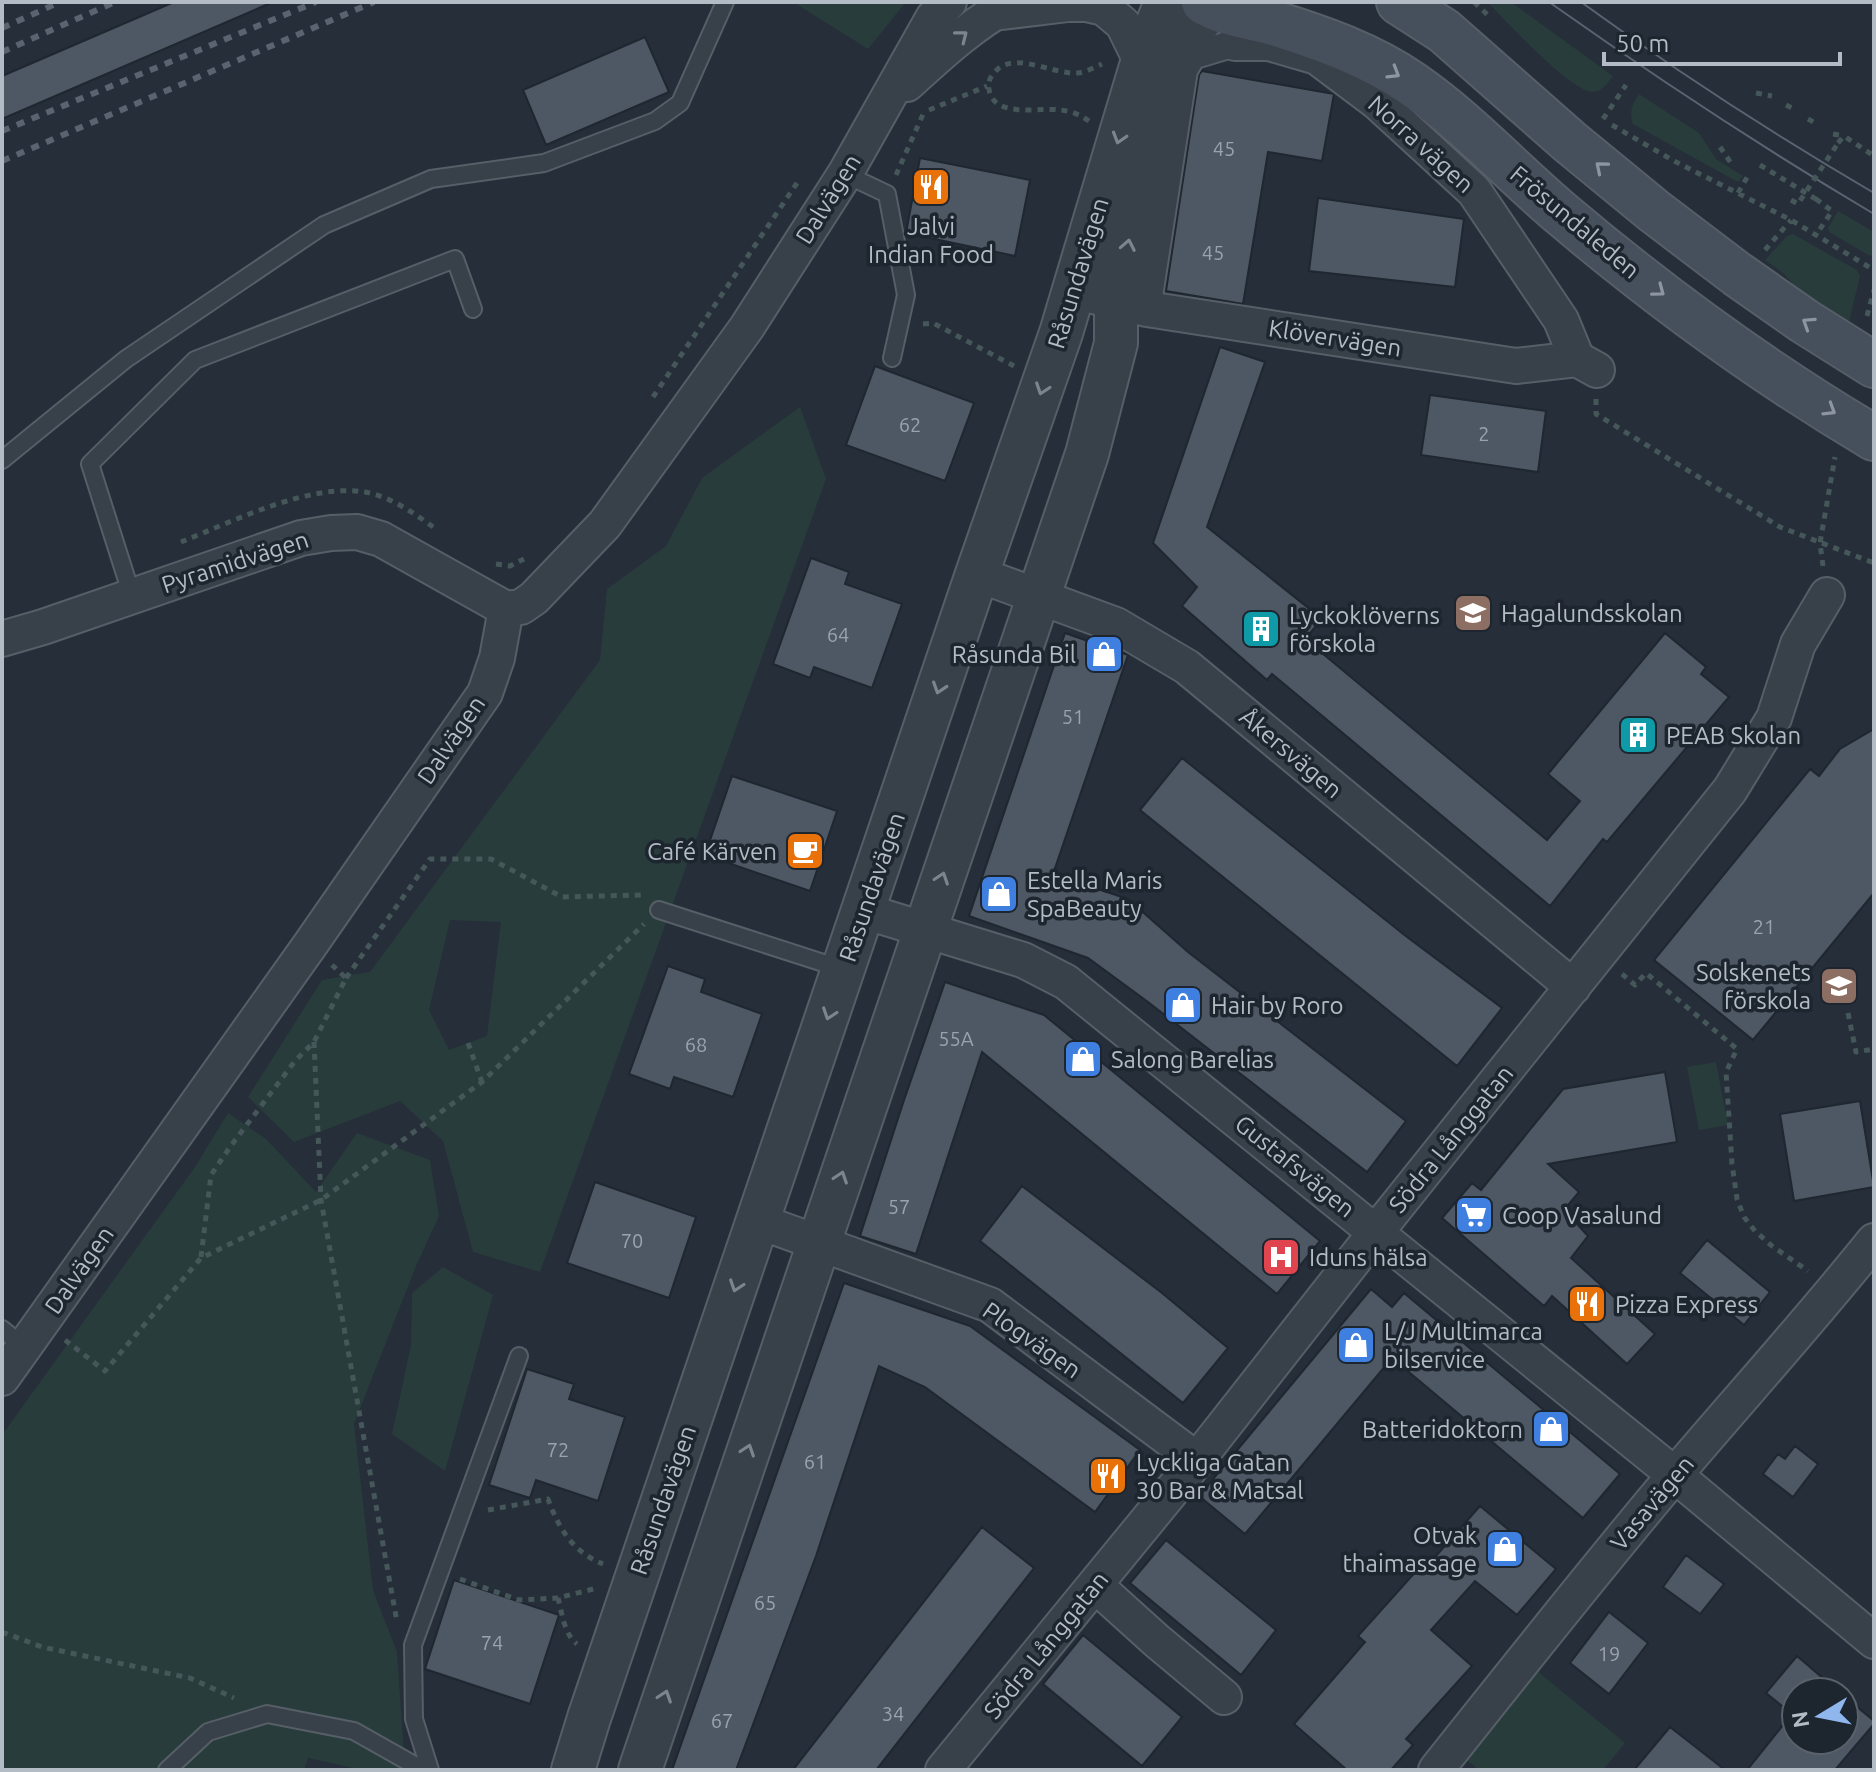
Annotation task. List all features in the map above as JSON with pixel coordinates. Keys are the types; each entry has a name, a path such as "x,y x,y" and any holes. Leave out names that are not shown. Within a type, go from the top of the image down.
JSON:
{"main road":[{"path":"1399,2 1444,31 1570,142 1748,282 1804,321 1869,345"},
{"name":"Frösundaleden","path":"1245,15 1373,61 1412,84 1473,132 1562,214 1648,284 1786,383 1855,445"}],"street":[{"name":"Dalvägen","path":"2,1378 23,1333 310,945 485,693 497,658 506,609 521,607 534,598 605,524 747,327 845,174 933,18 949,2"},
{"name":"Råsundavägen","path":"573,1770 1061,333 1073,292 1122,64 1166,2"},
{"path":"1003,7 1086,4 1104,8 1123,24 1122,64"},
{"name":"Dalvägen","path":"883,106 949,46 1003,7"},
{"name":"Råsundavägen","path":"640,1770 1087,454 1116,343 1132,305 1159,91 1188,34 1245,15"},
{"name":"Norra vägen","path":"1245,15 1269,43 1317,57 1377,102 1474,191 1587,364"},
{"name":"Klövervägen","path":"1073,292 1132,305 1516,366 1587,364"},
{"name":"Pyramidvägen","path":"2,639 301,538 331,533 357,532 381,539 506,609"},
{"name":"Åkersvägen","path":"977,574 1116,625 1187,667 1573,987"},
{"name":"Södra Långgatan","path":"943,1770 1197,1460 1730,790 1774,718 1798,644 1827,595"},
{"name":"Gustafsvägen","path":"864,911 1023,960 1066,982 1675,1475 1874,1641"},
{"name":"Plogvägen","path":"758,1221 990,1305 1197,1460"},
{"name":"Vasavägen","path":"1436,1770 1582,1586 1874,1241"},
{"path":"1095,1585 1224,1697"}],"lane":[{"path":"2,460 126,359 324,225 431,179 544,163 655,121 680,103 725,2"},
{"path":"845,174 887,194 906,295 892,358"},
{"path":"132,596 90,464 195,360 455,259 473,309"},
{"path":"659,910 844,970"},
{"path":"430,1770 414,1719 413,1645 519,1356"},
{"path":"167,1770 208,1732 267,1714 354,1731 423,1770"}],"path":[{"path":"1474,2 1498,25"},
{"path":"1094,123 1077,113 1063,110 1014,110 1002,106 991,98 987,86 991,75 1002,65 1015,63 1077,73 1122,64"},
{"path":"1603,119 1626,85"},
{"path":"1756,93 1772,96"},
{"path":"1786,105 1794,109"},
{"path":"1592,110 1674,161 1791,220 1874,270"},
{"path":"887,194 924,112"},
{"path":"1808,119 1817,124"},
{"path":"1833,134 1844,136 1874,156"},
{"path":"1791,200 1798,204 1844,136"},
{"path":"1720,147 1731,163"},
{"path":"1760,165 1819,201"},
{"path":"1738,193 1749,174"},
{"path":"653,397 801,177"},
{"path":"1805,192 1832,211 1816,235"},
{"path":"1764,251 1791,220"},
{"path":"1869,345 1874,290"},
{"path":"933,323 1023,371"},
{"path":"1587,364 1596,414 1780,527 1874,563"},
{"path":"1827,595 1820,543 1855,445"},
{"path":"483,562 510,566 537,553"},
{"path":"201,1258 211,1175 295,1061 314,1042 346,978 430,859 491,859 562,897 641,895 659,910"},
{"path":"23,1333 105,1371 201,1258 321,1200 482,1082 646,922"},
{"path":"310,945 346,978"},
{"path":"1621,975 1635,985 1646,973 1737,1049 1726,1072 1737,1199 1744,1217 1755,1231 1809,1272"},
{"path":"1848,1013 1856,1052 1874,1049"},
{"path":"314,1042 321,1200 396,1620 413,1645"},
{"path":"468,1043 482,1082"},
{"path":"460,1516 548,1499 570,1543 588,1558 608,1566"},
{"path":"440,1572 519,1600 558,1598 600,1588"},
{"path":"558,1598 568,1635 580,1645"},
{"path":"2,1632 42,1647 190,1678 267,1714"}],"shaded area":[{"path":"793,2 906,2 868,49"},
{"path":"1487,2 1511,2 1613,76 1600,90 1584,89 1555,69"},
{"path":"1639,94 1699,133 1716,159 1743,176 1739,181 1633,124 1632,108"},
{"path":"1838,211 1874,232 1874,256 1829,232 1828,228"},
{"path":"1793,234 1857,270 1860,276 1848,327 1805,298 1783,273 1765,260 1787,236"},
{"path":"800,407 826,479 540,1272 473,1252 443,1141 400,1101 294,1142 248,1097 322,980 370,972 600,660 607,589 666,546 702,478","holes":["450,920 501,922 487,1036 449,1050 429,1010"]},
{"path":"1716,1062 1728,1125 1699,1130 1687,1067"},
{"path":"228,1113 266,1139 316,1192 357,1133 430,1160 439,1216 354,1424 373,1590 397,1652 405,1770 362,1770 308,1758 304,1770 2,1770 2,1435 195,1167"},
{"path":"443,1267 493,1295 445,1471 392,1434 411,1345 412,1293"},
{"path":"1531,1666 1625,1743 1603,1770 1479,1770 1459,1754"}],"building":[{"path":"174,2 273,2 2,119 2,76"},
{"path":"645,37 669,92 546,145 523,90"},
{"path":"1202,71 1334,94 1322,161 1268,152 1243,304 1166,291"},
{"path":"920,158 1030,180 1015,256 906,233"},
{"path":"1318,198 1464,219 1455,287 1309,271"},
{"name":"Lyckoklöverns förskola","path":"1220,347 1265,362 1207,527 1322,619 1305,639 1547,840 1580,801 1548,774 1665,633 1706,667 1701,674 1729,697 1607,842 1603,839 1550,906 1272,674 1267,680 1182,606 1197,587 1153,543"},
{"path":"875,366 974,403 945,481 846,445"},
{"path":"1430,395 1546,411 1538,472 1421,455"},
{"path":"811,558 849,572 845,584 902,604 872,688 814,667 810,678 773,664"},
{"path":"1065,633 1128,655 1053,874 1128,899 1188,952 1406,1121 1367,1172 1088,958 969,916"},
{"path":"1874,729 1874,893 1753,1040 1654,960 1810,769 1819,776 1840,749"},
{"path":"1182,758 1407,937 1502,1008 1457,1066 1140,810"},
{"path":"732,776 837,811 810,891 705,855"},
{"path":"668,966 705,979 701,992 762,1014 733,1097 674,1077 670,1089 629,1074"},
{"path":"945,982 1044,1015 1320,1241 1277,1294 982,1052 916,1254 860,1236"},
{"path":"1665,1072 1677,1142 1548,1164 1579,1192 1564,1210 1588,1236 1571,1258 1655,1334 1627,1364 1552,1296 1544,1306 1442,1218 1472,1183 1481,1190 1563,1089"},
{"path":"1860,1101 1874,1187 1794,1201 1780,1114"},
{"path":"595,1182 696,1217 669,1298 567,1263"},
{"path":"1022,1186 1162,1293 1228,1348 1183,1403 980,1241"},
{"path":"1707,1240 1770,1292 1744,1325 1680,1273"},
{"path":"844,1283 970,1326 1140,1450 1095,1512 925,1387 879,1366 816,1556 736,1770 672,1770"},
{"path":"1371,1289 1392,1307 1404,1293 1620,1474 1583,1518 1392,1358 1245,1534 1199,1496"},
{"path":"527,1369 574,1384 569,1399 625,1417 598,1501 536,1480 530,1498 489,1485"},
{"path":"1795,1446 1818,1464 1793,1497 1763,1474 1778,1454 1785,1459"},
{"path":"1480,1506 1556,1569 1517,1615 1475,1581 1431,1630 1472,1666 1406,1739 1413,1745 1391,1770 1347,1770 1294,1724 1365,1642 1358,1636 1418,1569 1422,1572"},
{"path":"982,1527 1034,1568 876,1770 793,1770"},
{"path":"1166,1540 1276,1630 1241,1675 1130,1583"},
{"path":"1686,1555 1724,1584 1700,1614 1663,1587"},
{"path":"454,1580 559,1615 530,1704 425,1669"},
{"path":"1609,1612 1648,1643 1609,1694 1570,1663"},
{"path":"1083,1635 1182,1717 1142,1766 1043,1684"},
{"path":"1797,1656 1820,1676 1780,1676"},
{"path":"1780,1676 1780,1704 1766,1693"},
{"path":"1860,1709 1874,1724 1860,1741"},
{"path":"1670,1727 1725,1770 1634,1770"},
{"path":"1780,1729 1780,1756 1847,1756 1835,1770 1747,1770"}],"tram line":[{"path":"1549,2 1791,164 1874,214"},
{"path":"1581,2 1725,101 1874,193"}],"railway":[{"path":"2,28 60,2"},
{"path":"2,52 115,2"},
{"path":"2,131 316,2"},
{"path":"2,161 374,2"}],"place":[{"name":"Jalvi Indian Food","path":"931,187"},
{"name":"Hagalundsskolan","path":"1473,613"},
{"name":"Lyckoklöverns förskola","path":"1261,629"},
{"name":"Råsunda Bil","path":"1104,654"},
{"name":"PEAB Skolan","path":"1638,735"},
{"name":"Café Kärven","path":"805,851"},
{"name":"Estella Maris SpaBeauty","path":"999,894"},
{"name":"Solskenets förskola","path":"1839,986"},
{"name":"Hair by Roro","path":"1183,1005"},
{"name":"Salong Barelias","path":"1083,1059"},
{"name":"Coop Vasalund","path":"1474,1215"},
{"name":"Iduns hälsa","path":"1281,1257"},
{"name":"Pizza Express","path":"1587,1304"},
{"name":"L/J Multimarca bilservice","path":"1356,1345"},
{"name":"Batteridoktorn","path":"1551,1429"},
{"name":"Lyckliga Gatan 30 Bar & Matsal","path":"1108,1476"},
{"name":"Otvak thaimassage","path":"1505,1549"}]}
